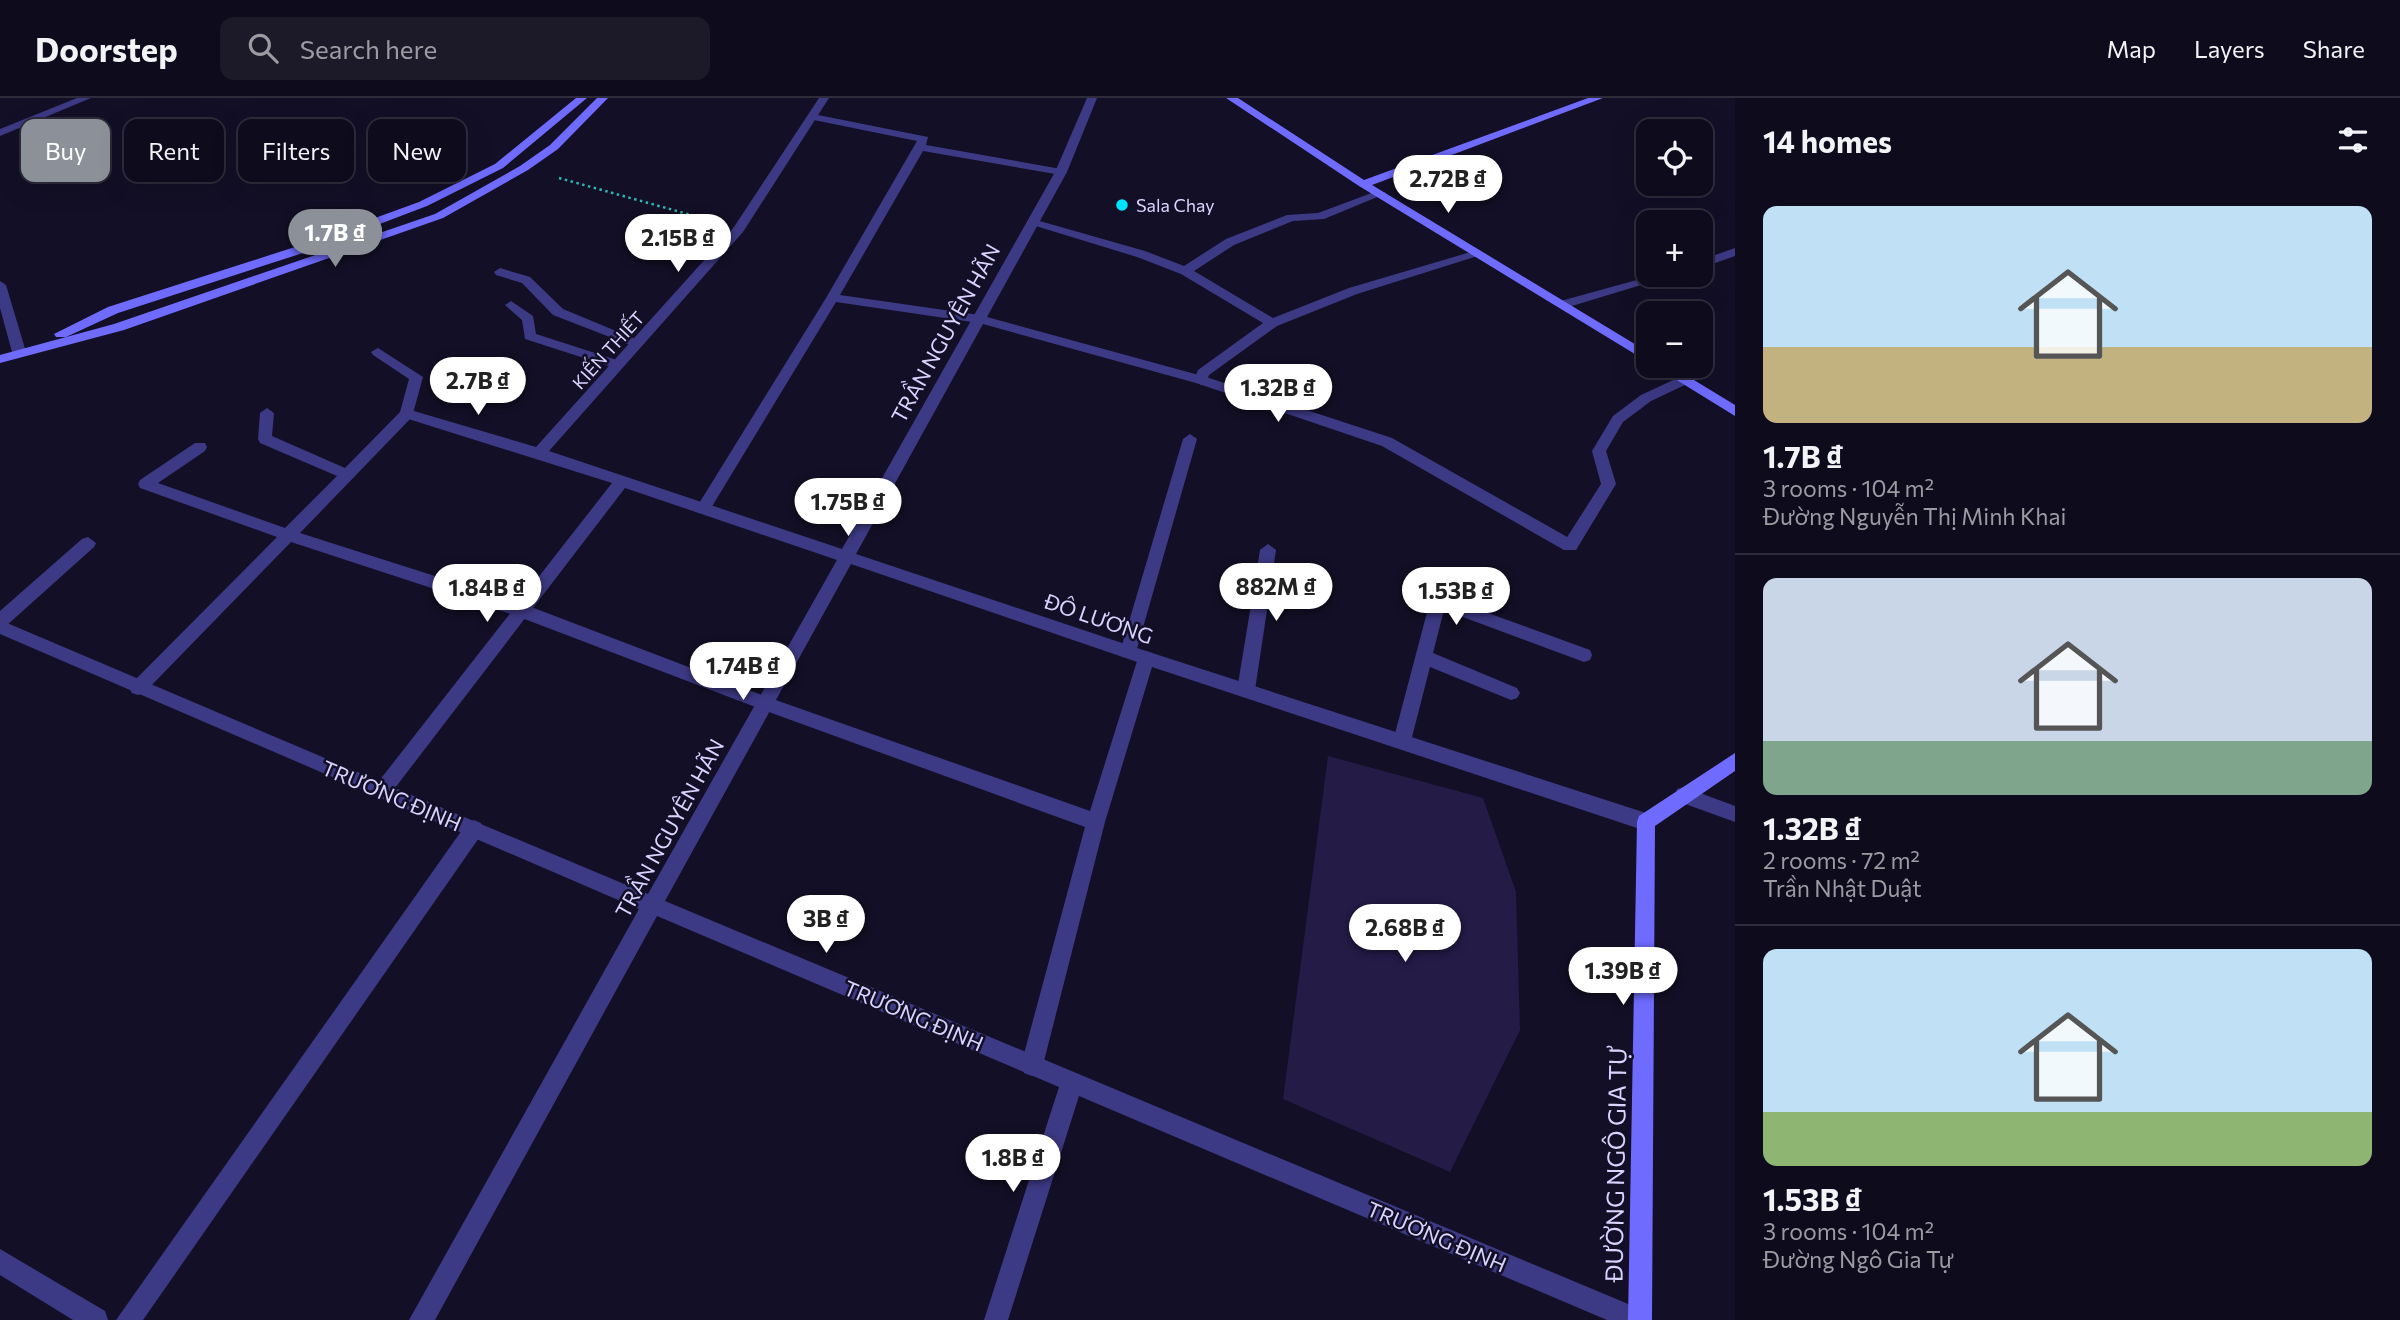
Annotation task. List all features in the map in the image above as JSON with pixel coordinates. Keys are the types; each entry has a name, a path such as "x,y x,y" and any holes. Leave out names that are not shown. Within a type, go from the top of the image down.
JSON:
{"street":[{"path":"0,133 86,98"},
{"path":"19,352 119,327 439,216 524,169 554,147 603,98"},
{"name":"KIẾN THIẾT","path":"539,453 739,229 824,98"},
{"name":"TRẦN NGUYÊN HÃN","path":"421,1320 1032,223 1060,172 1092,98"},
{"path":"1231,98 1363,184 1636,351"},
{"path":"1363,184 1598,98"},
{"path":"0,359 113,310 302,249 423,204 499,166 577,99"},
{"path":"703,509 832,298 924,139 813,117"},
{"path":"919,147 1060,172"},
{"path":"1185,271 1230,242 1291,217 1320,217 1381,193"},
{"path":"1032,223 1141,254 1185,271 1272,323"},
{"path":"1713,260 1735,252"},
{"path":"1201,380 1203,373 1272,323 1353,291 1478,254"},
{"path":"500,272 526,280 558,312 638,343"},
{"path":"1562,305 1636,284"},
{"path":"0,285 19,352"},
{"path":"832,298 979,319 1201,380 1387,442 1570,546 1609,484 1599,451 1618,419 1646,398 1684,380"},
{"path":"511,305 528,319 530,336 618,365"},
{"path":"138,688 407,414 416,377 378,352"},
{"path":"1681,378 1735,411"},
{"path":"267,413 265,439 348,475"},
{"name":"ĐÔ LƯƠNG","path":"407,414 539,453 1137,655 1646,822"},
{"path":"1032,1065 1096,822 1189,439"},
{"path":"200,447 145,484 288,535 520,610 764,704 1096,822"},
{"path":"383,790 622,481"},
{"path":"0,621 88,543"},
{"path":"1246,690 1268,550"},
{"path":"1402,741 1438,601 1584,655"},
{"name":"TRƯƠNG ĐỊNH","path":"0,626 138,688 1638,1320"},
{"path":"1424,657 1511,693"},
{"path":"1646,822 1735,761"},
{"path":"1684,795 1735,814"},
{"name":"ĐƯỜNG NGÔ GIA TỰ","path":"1638,1320 1646,822"},
{"path":"128,1320 474,829"},
{"path":"996,1320 1072,1082"},
{"path":"0,1261 96,1320"}],"path":[{"path":"524,169 739,229"}],"building":[{"path":"1328,756 1483,798 1516,892 1520,1030 1450,1172 1283,1099"}],"place":[{"name":"Sala Chay","path":"1122,205"}]}
